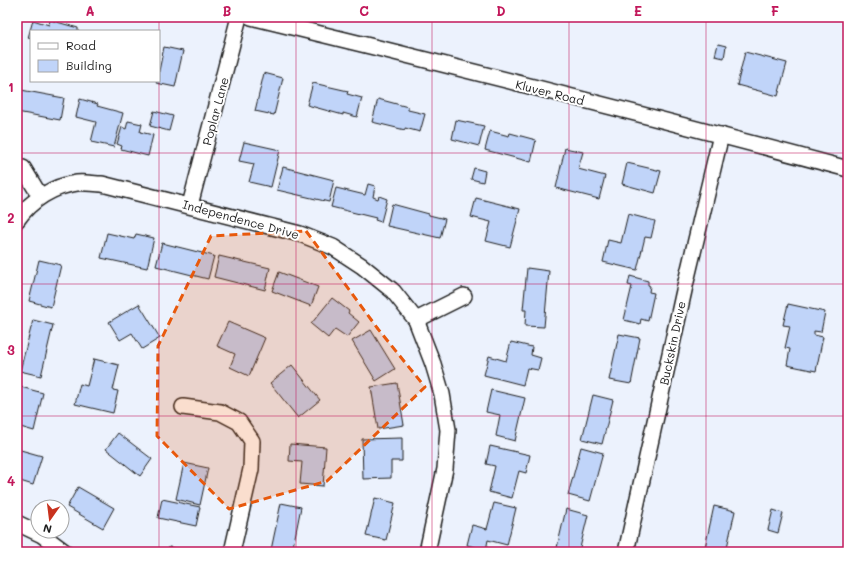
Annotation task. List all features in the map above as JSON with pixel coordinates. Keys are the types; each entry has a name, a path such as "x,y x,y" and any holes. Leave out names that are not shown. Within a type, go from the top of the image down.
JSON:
{"street":[{"name":"Poplar Lane","path":"190,206 239,17"},
{"name":"Kluver Road","path":"251,17 721,135 848,169"},
{"name":"Buckskin Drive","path":"626,552 688,272 721,135"},
{"path":"23,168 40,196"},
{"name":"Independence Drive","path":"17,220 25,209 40,196 57,188 77,183 102,184 300,234 332,247 362,266 393,291 416,320 433,364 442,394 448,430 445,469 427,552"},
{"path":"416,320 464,296"},
{"path":"183,407 220,412 239,422 252,441 251,469 232,552"},
{"path":"17,523 42,535 65,552"}],"highlighted area":[{"path":"306,231 378,329 425,387 327,481 229,509 157,436 158,346 211,236"}],"building":[{"path":"33,20 49,25 50,20 78,28 78,30 30,30"},
{"path":"718,44 726,46 724,58 715,56"},
{"path":"164,47 183,51 175,87 156,83 160,82 160,66"},
{"path":"745,52 787,63 778,96 737,85"},
{"path":"264,73 283,78 274,115 255,111"},
{"path":"313,83 348,91 347,94 362,98 357,117 343,113 343,115 307,105"},
{"path":"21,90 64,98 60,120 17,112"},
{"path":"80,99 98,104 97,106 123,113 114,147 91,142 96,122 76,117"},
{"path":"378,99 408,107 408,110 425,114 420,132 372,122"},
{"path":"154,111 173,116 169,131 150,126"},
{"path":"456,120 484,126 479,146 452,139"},
{"path":"128,121 142,124 140,132 153,135 148,156 121,149 122,146 117,144 122,127 126,129"},
{"path":"490,131 509,136 510,133 536,140 531,162 485,150"},
{"path":"244,142 280,150 271,187 249,182 254,164 239,161"},
{"path":"565,148 583,152 578,169 605,176 599,199 556,188"},
{"path":"627,163 661,171 655,193 622,184"},
{"path":"283,167 334,180 329,202 277,190"},
{"path":"474,168 485,171 483,182 471,179"},
{"path":"368,184 375,186 373,197 378,199 379,196 387,199 381,222 375,220 376,218 331,207 336,188 365,195"},
{"path":"476,198 520,209 510,247 486,241 491,222 471,217"},
{"path":"392,204 445,219 440,238 387,226"},
{"path":"628,214 655,221 651,238 645,237 637,270 603,262 608,240 621,243"},
{"path":"107,233 134,239 136,234 154,238 147,268 101,258"},
{"path":"162,243 214,256 208,279 156,266"},
{"path":"219,256 270,268 265,290 214,277"},
{"path":"39,260 61,265 51,307 29,301"},
{"path":"527,268 549,271 544,327 525,326 526,310 523,310"},
{"path":"279,272 318,287 311,306 272,291"},
{"path":"630,276 648,281 648,285 650,286 649,292 654,293 648,321 641,319 640,324 624,320 632,286 628,285"},
{"path":"332,298 349,311 348,313 359,322 347,337 335,329 328,338 311,324"},
{"path":"139,304 160,338 142,349 132,333 120,340 109,322"},
{"path":"788,304 825,312 821,332 814,331 814,335 823,337 816,371 787,365 790,349 785,348 790,326 783,325"},
{"path":"33,320 53,325 41,376 20,371"},
{"path":"228,322 265,338 249,376 230,367 235,354 217,346"},
{"path":"371,330 395,369 376,381 352,341"},
{"path":"619,334 640,338 631,384 609,380"},
{"path":"511,342 532,347 531,355 541,358 538,370 527,368 523,385 484,375 489,356 506,361"},
{"path":"94,359 119,365 113,390 118,391 113,413 75,404 80,384 87,386"},
{"path":"292,365 320,400 298,418 270,383"},
{"path":"397,383 404,425 378,429 371,387"},
{"path":"17,386 43,393 34,431 17,426"},
{"path":"491,390 525,398 515,441 496,436 500,415 486,412"},
{"path":"593,395 613,400 602,444 582,439"},
{"path":"118,433 152,459 140,476 106,449"},
{"path":"402,438 402,461 391,461 391,478 363,479 362,439"},
{"path":"290,444 326,447 323,486 300,484 302,462 289,461"},
{"path":"490,446 530,455 526,473 519,471 512,498 489,492 495,466 486,464"},
{"path":"581,447 603,453 590,501 568,495"},
{"path":"17,449 42,456 33,485 17,480"},
{"path":"184,463 208,468 200,505 176,499"},
{"path":"78,487 114,508 103,528 70,509 70,502"},
{"path":"375,498 395,503 386,540 366,536"},
{"path":"162,499 200,507 196,526 158,518"},
{"path":"281,503 301,507 292,552 279,552 271,550"},
{"path":"494,503 516,508 507,545 488,540 486,550 467,545 472,525 487,529"},
{"path":"714,506 735,511 726,552 704,552"},
{"path":"566,509 588,515 579,552 556,552"},
{"path":"773,510 783,513 778,533 768,530"},
{"path":"169,547 187,551 187,552 168,552"}]}
